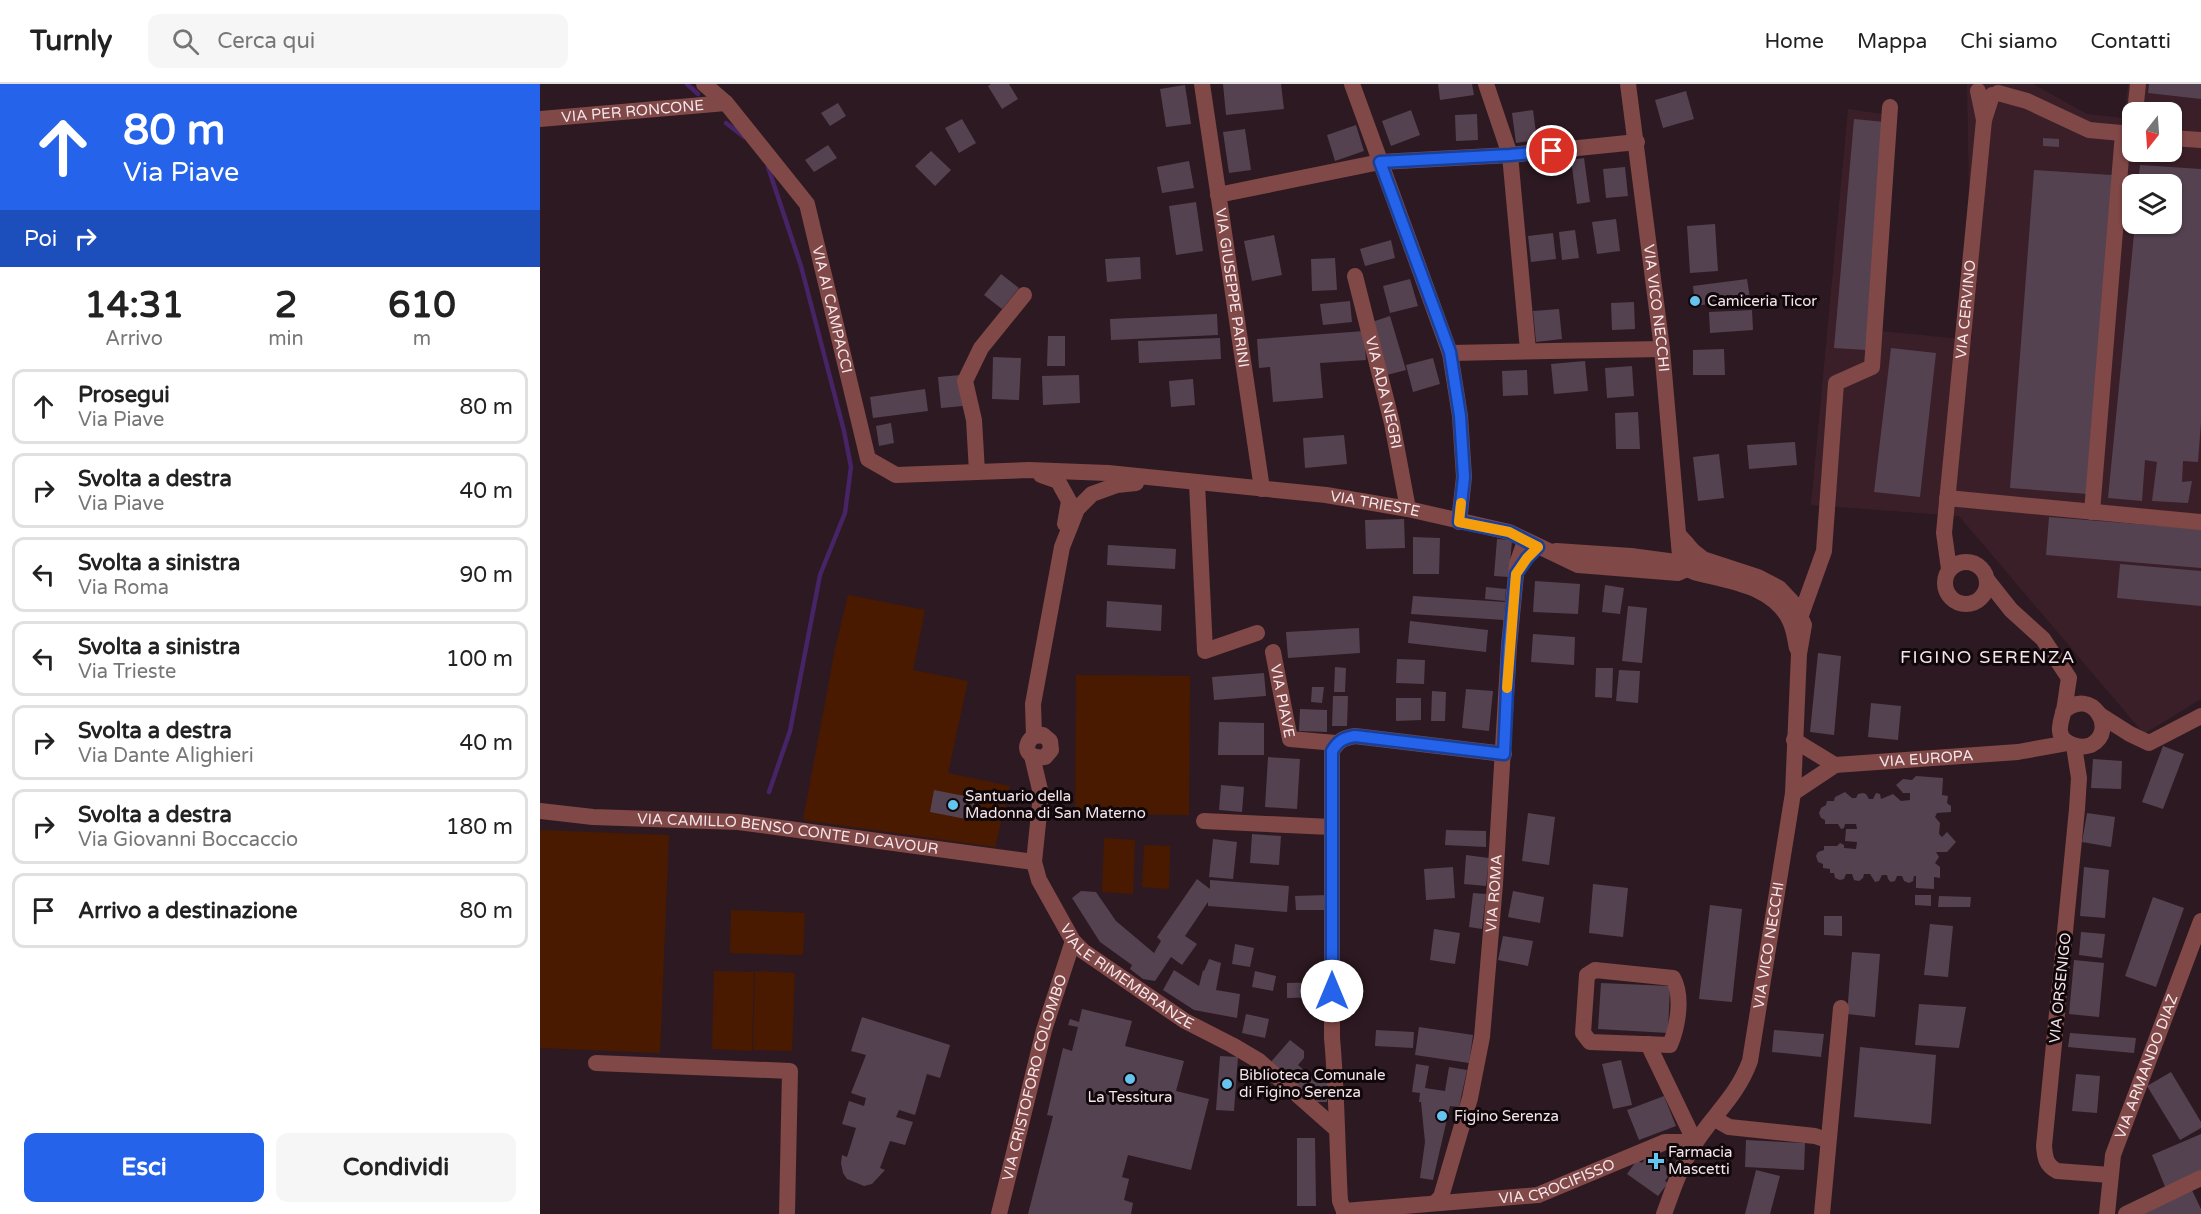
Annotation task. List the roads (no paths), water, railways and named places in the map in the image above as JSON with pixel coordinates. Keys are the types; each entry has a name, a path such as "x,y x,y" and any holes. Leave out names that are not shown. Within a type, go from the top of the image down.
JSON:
{"street":[{"name":"VIA AI CAMPACCI","path":"704,84 726,103 807,204 868,459 896,475 1029,470 1108,473 1164,480"},
{"name":"VIA GIUSEPPE PARINI","path":"1202,84 1262,489"},
{"path":"1352,84 1450,352 1460,416 1464,477 1459,522"},
{"path":"1486,84 1510,155 1528,350"},
{"name":"VIA VICO NECCHI","path":"1628,84 1662,349 1686,565 1694,572 1754,588 1772,598 1790,620 1799,654"},
{"path":"2136,102 2139,84"},
{"path":"1993,88 2027,101 2088,130 2122,133"},
{"name":"VIA CERVINO","path":"1993,88 1984,120 1947,498 1944,533 1949,569 1944,582 1949,595 1960,603 1968,604 1976,601 2011,610"},
{"name":"VIA PER RONCONE","path":"540,119 726,103"},
{"name":"VIA VICO NECCHI","path":"1664,1214 1684,1162 1695,1142 1742,1082 1750,1061 1793,793 1799,654 1804,625 1801,615 1824,551 1836,383 1872,367 1890,107"},
{"path":"2182,139 2201,140"},
{"path":"1218,195 1380,162 1510,155 1637,142"},
{"path":"2092,512 2128,162"},
{"name":"VIA ADA NEGRI","path":"1355,276 1392,423 1408,509"},
{"path":"977,472 974,420 965,381 981,348 1024,294"},
{"path":"1450,352 1662,349"},
{"path":"1029,470 1058,481 1069,501 1062,547"},
{"path":"1062,547 1077,509 1092,494 1117,485 1164,480"},
{"name":"VIA TRIESTE","path":"1164,480 1326,495 1408,509 1509,532 1569,562 1585,567 1673,574 1686,565"},
{"path":"1197,483 1205,651 1257,633"},
{"path":"1947,498 2201,522"},
{"name":"VIA CERVINO","path":"1944,533 1970,561 1985,572 1988,581 2011,610 2043,639 2094,710"},
{"path":"1682,539 1703,559 1768,581 1779,588 1789,597 1801,615"},
{"name":"VIA ROMA","path":"1435,1203 1441,1197 1470,1098 1482,1037 1516,574 1523,547 1538,546"},
{"name":"VIALE RIMEMBRANZE","path":"1062,547 1033,704 1039,735 1028,743 1027,750 1039,757 1041,794 1034,862 1039,880 1073,941 1083,951 1185,1022 1259,1061 1335,1128"},
{"path":"1949,569 1956,563 1970,561"},
{"path":"1686,565 1722,572 1740,571"},
{"path":"1976,601 1983,596 1988,581"},
{"name":"VIA PIAVE","path":"1273,652 1290,739 1336,743 1344,738 1355,736 1504,754"},
{"path":"2066,732 2069,678"},
{"path":"2066,732 2069,707 2078,703 2094,710 2130,734 2150,742"},
{"path":"2079,778 2095,741 2102,732 2094,710"},
{"path":"2066,732 2084,747 2095,741 2150,742 2201,716"},
{"name":"VIA EUROPA","path":"1793,793 1835,765 2018,752 2066,732"},
{"name":"VIA ORSENIGO","path":"2066,732 2079,778 2078,809 2044,1146 2045,1158 2049,1167 2057,1171 2110,1175"},
{"path":"1794,740 1835,765"},
{"path":"1336,743 1332,751 1332,1038 1340,1201 1344,1213"},
{"name":"VIA CAMILLO BENSO CONTE DI CAVOUR","path":"540,811 593,817 738,822 1034,862"},
{"path":"1204,821 1331,827"},
{"name":"VIA ARMANDO DIAZ","path":"2108,1214 2113,1155 2197,944 2201,921"},
{"name":"VIA CRISTOFORO COLOMBO","path":"999,1214 1044,1030 1073,941"},
{"path":"1595,970 1673,978 1678,988 1675,1032 1670,1045 1648,1044 1590,1041 1583,1033 1587,975 1595,970"},
{"path":"1822,1214 1828,1163 1827,1140 1841,1008"},
{"path":"1648,1044 1695,1142"},
{"path":"596,1063 789,1071 787,1214"},
{"path":"1714,1119 1730,1127 1815,1136 1827,1140"},
{"name":"VIA CROCIFISSO","path":"1344,1213 1538,1195 1665,1142 1695,1142"},
{"path":"2126,1214 2141,1209 2201,1178"}],"waterway":[{"path":"687,84 698,94"},
{"path":"726,123 744,137"},
{"path":"768,167 801,266 844,431 851,467 845,513 820,575 790,731 769,792"}],"place":[{"name":"Camiceria Ticor","path":"1695,301"},
{"name":"Santuario della Madonna di San Materno","path":"953,805"},
{"name":"La Tessitura","path":"1130,1079"},
{"name":"Biblioteca Comunale di Figino Serenza","path":"1227,1084"},
{"name":"Figino Serenza","path":"1442,1116"},
{"name":"Farmacia Mascetti","path":"1656,1161"}],"district":[{"name":"FIGINO SERENZA","path":"1988,657"}]}
